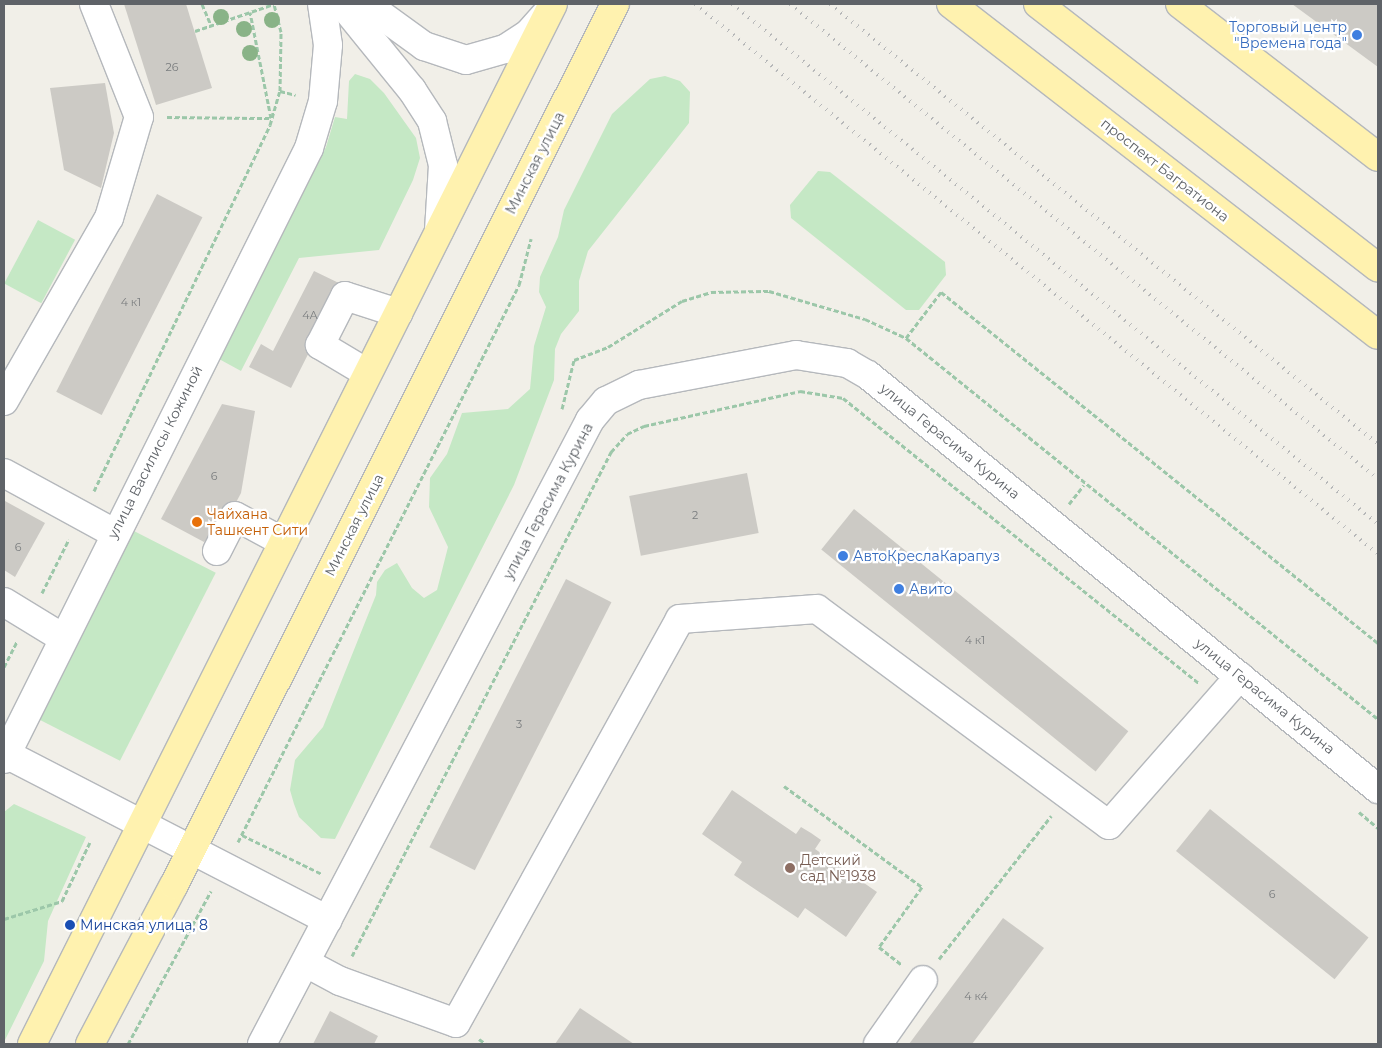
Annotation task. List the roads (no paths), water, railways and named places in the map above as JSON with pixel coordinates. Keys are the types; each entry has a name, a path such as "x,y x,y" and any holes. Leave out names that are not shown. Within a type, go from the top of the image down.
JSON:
{"main road":[{"name":"Минская улица","path":"90,1044 191,850 615,4"},
{"name":"проспект Багратиона","path":"951,4 1378,335"},
{"path":"1038,4 1378,268"},
{"path":"1180,4 1378,157"},
{"path":"32,1044 140,824 551,7"}],"street":[{"path":"7,389 109,218 139,117 94,4"},
{"name":"улица Василисы Кожиной","path":"191,850 5,756 114,533 309,148 323,101 328,45 322,4"},
{"path":"342,4 412,90 432,121 443,164 439,231"},
{"path":"366,4 424,46 466,60 505,49 528,34 551,7"},
{"path":"367,373 320,345 345,296 398,313"},
{"name":"улица Герасима Курина","path":"262,1044 590,420 606,401 639,385 796,355 847,363 868,375 1378,788"},
{"path":"4,475 114,533"},
{"path":"217,552 235,516 283,542"},
{"path":"4,602 63,638"},
{"path":"306,963 340,981 456,1023 680,619 817,609 1109,825 1240,676"},
{"path":"191,850 328,920"},
{"path":"878,1044 923,980"}],"railway":[{"path":"695,4 1378,554"},
{"path":"732,4 1378,524"},
{"path":"790,4 1378,479"},
{"path":"830,4 1378,444"}],"place":[{"name":"Торговый центр \"Времена года\"","path":"1357,35"},
{"name":"Чайхана Ташкент Сити","path":"197,522"},
{"name":"АвтоКреслаКарапуз","path":"843,556"},
{"name":"Авито","path":"899,589"},
{"name":"Детский сад №1938","path":"790,868"},
{"name":"Минская улица, 8","path":"70,925"}]}
